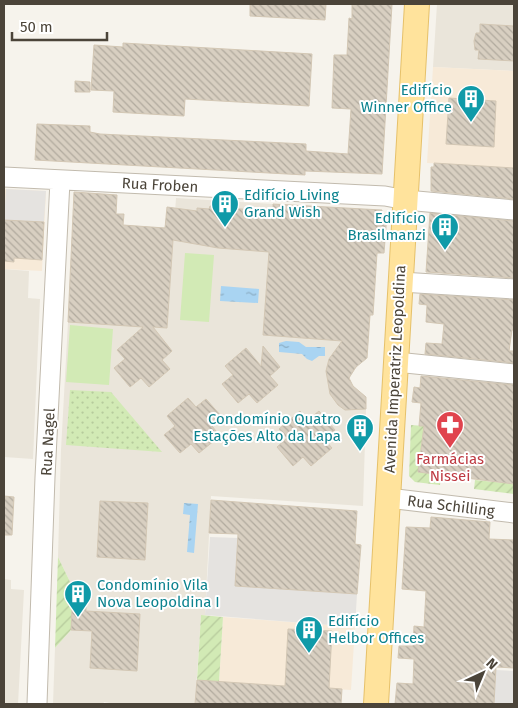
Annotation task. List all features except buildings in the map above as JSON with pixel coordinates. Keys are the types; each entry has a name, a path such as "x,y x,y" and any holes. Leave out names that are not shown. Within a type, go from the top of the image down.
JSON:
{"main road":[{"name":"Avenida Imperatriz Leopoldina","path":"376,704 417,4"}],"street":[{"name":"Rua Froben","path":"4,177 385,196 406,200 514,210"},
{"name":"Rua Nagel","path":"37,704 45,477 60,181"},
{"path":"401,282 514,288"},
{"path":"396,362 514,374"},
{"name":"Rua Schilling","path":"388,498 514,513"}],"shaded area":[{"path":"437,4 514,4 514,71 433,67"},
{"path":"433,67 514,71 514,168 427,163"},
{"path":"4,189 46,191 42,271 4,269"},
{"path":"6,189 46,191 44,222 4,220"},
{"path":"176,198 273,204 263,335 345,341 329,359 326,371 330,393 338,405 345,410 366,409 363,506 211,496 205,615 201,616 195,704 117,704 104,702 103,704 53,704 55,648 71,630 73,588 58,557 61,450 68,322 167,328"},
{"path":"4,269 29,271 28,298 40,299 33,459 4,457"},
{"path":"210,537 238,538 235,586 357,594 355,627 205,615"},
{"path":"4,579 11,580 11,589 24,590 18,704 4,704"},
{"path":"223,617 355,627 351,690 219,682"},
{"path":"496,670 514,671 514,704 494,704"}],"green space":[{"path":"185,253 214,255 209,322 180,320"},
{"path":"70,325 113,329 109,385 66,382"},
{"path":"70,390 111,392 162,452 66,445"},
{"path":"411,425 424,426 418,472 441,475 440,485 415,482 409,476"},
{"path":"475,480 514,484 514,494 474,489"},
{"path":"58,557 73,588 71,630 55,648"},
{"path":"201,615 223,617 219,682 197,680"}],"water":[{"path":"221,286 259,289 258,303 220,301"},
{"path":"286,341 299,342 306,347 325,347 325,356 319,356 312,361 302,354 279,352 279,343"},
{"path":"184,503 198,504 194,553 187,552 190,515 183,514"}],"place":[{"name":"Edifício Winner Office","path":"471,123"},
{"name":"Edifício Living Grand Wish","path":"225,228"},
{"name":"Edifício Brasilmanzi","path":"445,251"},
{"name":"Farmácias Nissei","path":"450,449"},
{"name":"Condomínio Quatro Estações Alto da Lapa","path":"360,452"},
{"name":"Condomínio Vila Nova Leopoldina I","path":"78,618"},
{"name":"Edifício Helbor Offices","path":"309,654"}]}
